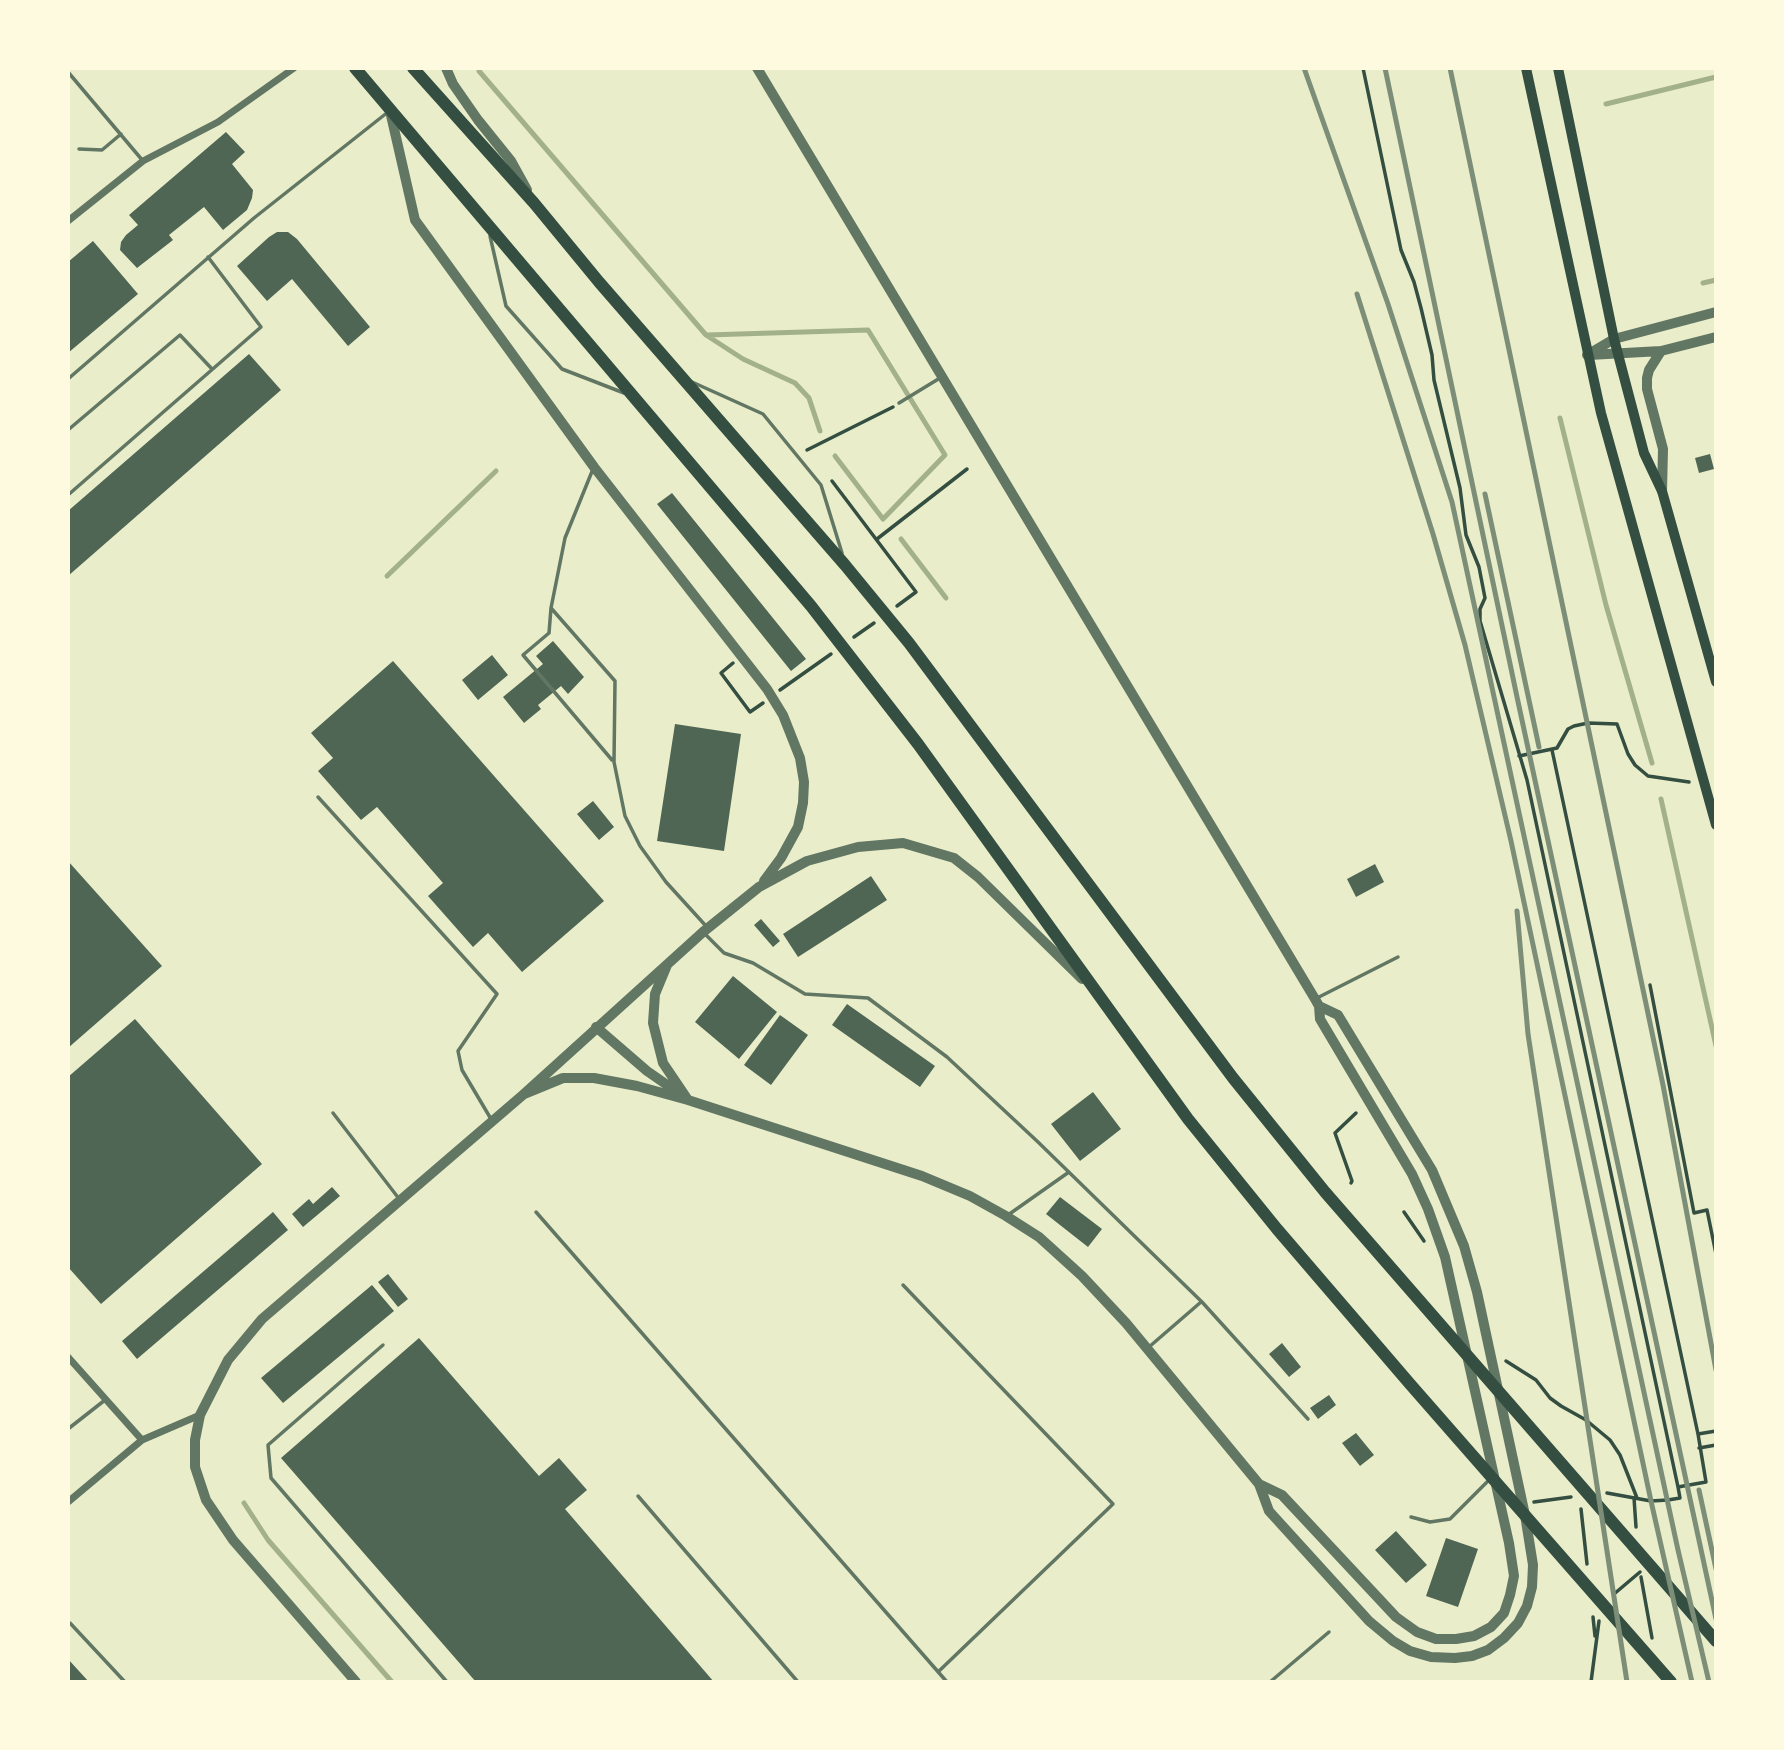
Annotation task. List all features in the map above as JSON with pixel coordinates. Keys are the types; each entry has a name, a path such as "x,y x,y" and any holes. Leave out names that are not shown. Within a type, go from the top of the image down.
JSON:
{"highway":[{"path":"355,68 820,617 918,744 1188,1119 1410,1384 1671,1682"},
{"path":"413,68 534,203 599,282 845,565 909,643 1233,1078 1325,1192 1424,1309 1716,1641"}],"main road":[{"path":"1526,68 1604,426 1716,825"},
{"path":"1558,68 1614,339 1644,453 1662,491 1716,682"}],"street":[{"path":"68,220 143,161 218,122 294,68"},
{"path":"446,68 453,84 478,120 511,161 534,203"},
{"path":"757,68 1317,1003 1320,1019 1384,1124 1429,1209 1445,1257 1511,1554 1514,1576 1504,1613 1491,1627 1474,1636 1436,1639 1417,1632 1396,1617 1282,1495 1259,1484"},
{"path":"390,111 415,220 594,467 767,689 783,715 793,738 804,782 803,803 797,827 787,847 759,887"},
{"path":"1587,355 1614,339 1716,312"},
{"path":"1587,355 1661,351 1716,337"},
{"path":"1661,351 1647,378 1650,401 1663,449 1662,491"},
{"path":"356,1682 233,1540 206,1500 195,1467 195,1440 200,1415 228,1360 262,1319 524,1094 705,930 759,887 807,861 858,847 903,843 929,849 964,863 1095,992"},
{"path":"668,962 655,994 653,1023 663,1063 688,1100"},
{"path":"524,1094 563,1078 594,1078 637,1086 922,1176 970,1196 1006,1216 1039,1237 1082,1276 1147,1348 1259,1484 1269,1511 1377,1628 1410,1651 1431,1657 1472,1656 1488,1650 1518,1623 1527,1606 1532,1587 1531,1547 1477,1292 1464,1246 1432,1170 1338,1016 1317,1003"},
{"path":"596,1027 647,1071 688,1100"},
{"path":"68,1357 142,1440"},
{"path":"68,1502 142,1440 200,1415"}],"lane":[{"path":"68,72 143,161"},
{"path":"68,379 288,190 390,111"},
{"path":"79,149 102,150 121,134"},
{"path":"488,224 506,306 562,369 632,396"},
{"path":"68,495 261,327 208,257"},
{"path":"68,430 180,335 212,369"},
{"path":"899,403 942,377"},
{"path":"685,379 763,414 821,485 845,565"},
{"path":"594,467 565,538 551,608 549,633 523,654 614,762"},
{"path":"551,608 615,681 614,762 625,816 640,846 724,953 753,963 805,995 868,998 947,1057 1202,1302 1308,1419"},
{"path":"318,797 497,994 458,1051 462,1070 492,1121"},
{"path":"1317,1003 1398,957"},
{"path":"333,1112 400,1200"},
{"path":"1006,1216 1069,1172"},
{"path":"536,1212 947,1682"},
{"path":"903,1284 1113,1504 938,1672"},
{"path":"1147,1348 1202,1302"},
{"path":"383,1345 268,1445 271,1478 447,1682"},
{"path":"68,1429 105,1400"},
{"path":"1411,1517 1430,1522 1450,1519 1493,1476"},
{"path":"638,1496 798,1682"},
{"path":"68,1625 70,1623 125,1682"},
{"path":"1270,1682 1329,1632"}],"path":[{"path":"1363,68 1399,244 1421,308 1432,355 1434,380 1460,488 1466,535 1479,568 1485,598 1480,610 1480,621 1530,792 1678,1487 1706,1482 1552,750"},
{"path":"807,450 888,411 899,403"},
{"path":"787,443 796,436 815,460"},
{"path":"877,539 967,468"},
{"path":"831,480 916,592"},
{"path":"721,673 750,712"},
{"path":"1520,756 1557,748 1568,729 1574,726 1588,723 1617,724 1628,754 1635,765 1648,776 1689,782"},
{"path":"1650,985 1694,1213 1707,1210 1716,1254"},
{"path":"1351,1183 1335,1133 1356,1113"},
{"path":"1504,1352 1507,1363 1536,1380 1550,1398 1601,1430 1610,1440 1620,1455 1635,1498 1637,1539"},
{"path":"1698,1434 1715,1431 1716,1439"},
{"path":"1699,1448 1716,1445"},
{"path":"1639,1562 1654,1645"}],"building":[{"path":"226,132 245,152 232,164 253,190 247,210 223,230 204,207 169,235 173,240 137,268 120,250 126,235 138,225 129,215"},
{"path":"277,232 288,232 297,239 370,327 348,346 292,279 267,301 237,266"},
{"path":"93,241 138,294 68,353 68,262"},
{"path":"249,354 281,390 68,576 68,511"},
{"path":"1710,454 1714,469 1699,473 1695,458"},
{"path":"672,493 806,659 791,671 657,504"},
{"path":"553,641 584,677 568,694 561,686 538,705 541,709 524,723 503,697 543,664 536,656"},
{"path":"492,655 508,675 478,700 462,680"},
{"path":"393,661 604,901 522,972 488,933 473,947 428,896 443,883 377,807 361,820 318,771 333,758 311,733"},
{"path":"675,724 741,734 724,851 657,841"},
{"path":"593,801 614,827 599,840 577,814"},
{"path":"68,861 162,966 68,1048"},
{"path":"1375,864 1384,882 1356,897 1347,879"},
{"path":"871,876 887,900 798,957 783,934"},
{"path":"761,919 780,941 773,947 754,925"},
{"path":"733,976 777,1012 739,1059 695,1022"},
{"path":"847,1004 935,1066 920,1087 832,1025"},
{"path":"780,1015 808,1035 771,1085 744,1065"},
{"path":"135,1019 262,1164 101,1304 68,1267 68,1077"},
{"path":"1093,1092 1121,1129 1080,1161 1051,1124"},
{"path":"332,1187 340,1196 303,1227 292,1214 309,1199 313,1204"},
{"path":"1060,1197 1102,1229 1088,1247 1046,1214"},
{"path":"273,1212 288,1230 137,1359 122,1341"},
{"path":"388,1274 408,1299 398,1307 378,1282"},
{"path":"372,1285 394,1311 283,1403 261,1378"},
{"path":"419,1338 539,1476 559,1458 587,1490 565,1509 714,1682 476,1682 281,1458"},
{"path":"1282,1343 1301,1367 1289,1377 1269,1354"},
{"path":"1329,1395 1336,1405 1318,1419 1310,1408"},
{"path":"1356,1433 1374,1455 1360,1466 1342,1443"},
{"path":"1396,1531 1427,1565 1406,1583 1375,1550"},
{"path":"1446,1538 1478,1549 1458,1607 1426,1596"},
{"path":"68,1659 89,1682 68,1682"}],"waterway":[{"path":"479,71 706,335 743,359 795,383 809,398 820,431"},
{"path":"1606,104 1716,77"},
{"path":"1703,283 1716,280"},
{"path":"707,335 868,330 945,455 883,519 835,456"},
{"path":"1560,418 1606,605 1652,763"},
{"path":"387,576 496,471"},
{"path":"901,539 946,598"},
{"path":"1661,799 1716,1046"},
{"path":"244,1503 268,1540 392,1682"}],"railway":[{"path":"1304,68 1388,304 1452,502 1678,1550 1709,1682"},
{"path":"1385,68 1517,697 1716,1619"},
{"path":"1450,68 1663,1085 1716,1370"},
{"path":"1357,294 1465,645 1511,841 1692,1682"},
{"path":"1485,494 1539,747"},
{"path":"1517,911 1528,1034 1627,1682"},
{"path":"1699,1490 1716,1569"}]}
